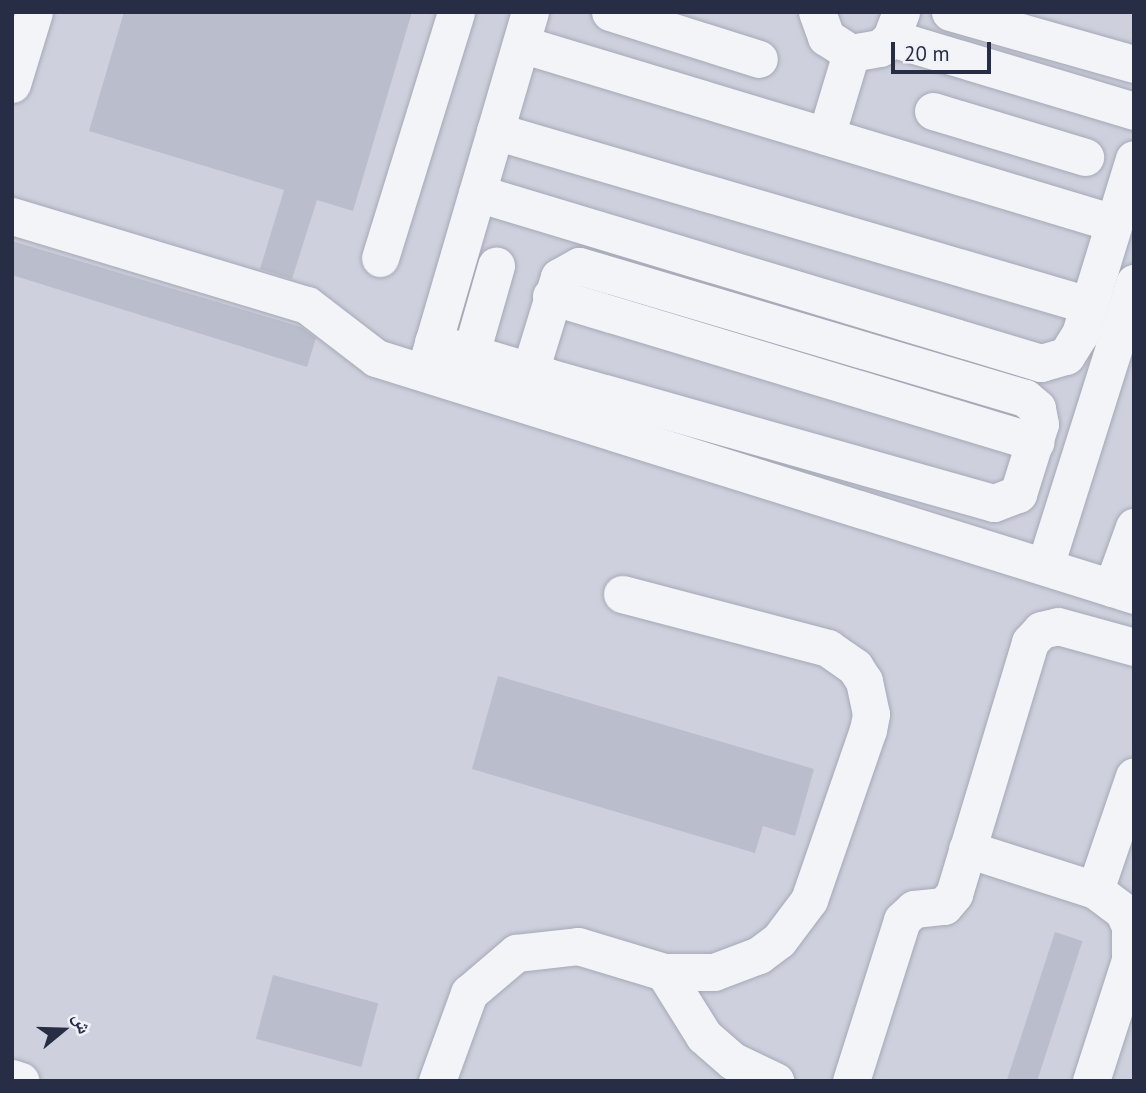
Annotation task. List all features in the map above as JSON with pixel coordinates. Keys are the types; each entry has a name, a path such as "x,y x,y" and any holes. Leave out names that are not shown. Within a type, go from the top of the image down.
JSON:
{"street":[{"path":"12,85 34,12"},
{"path":"380,258 456,12"},
{"path":"610,12 675,22 759,59"},
{"path":"817,12 825,37 851,53 880,48 896,25 1008,74 1134,111"},
{"path":"950,12 1134,64"},
{"path":"428,358 526,28 826,136 1114,223"},
{"path":"993,130 1020,32"},
{"path":"826,136 851,53"},
{"path":"933,111 1086,157"},
{"path":"495,131 1088,305"},
{"path":"477,193 1028,362 1054,362 1066,356 1080,334 1134,159"},
{"path":"12,216 307,305 360,350 428,358 1123,591 1134,527"},
{"path":"471,353 496,266"},
{"path":"1045,566 1134,283"},
{"path":"428,358 471,353 530,371 994,503 1018,494 1035,442 551,296 530,371"},
{"path":"437,1081 469,993 516,953 578,946 664,972 714,972 737,966 779,940 796,921 809,900 868,730 869,697 855,667 828,648 622,594"},
{"path":"852,1081 902,920 914,909 937,909 950,901 1035,635 1058,626 1134,647"},
{"path":"1095,890 1134,776"},
{"path":"967,849 1095,890 1123,911 1133,944 1091,1081"},
{"path":"664,972 704,1036 733,1061 775,1081"},
{"path":"12,1078 21,1081"}],"shaded area":[{"path":"12,12 1134,12 1134,1081 12,1081"}],"building":[{"path":"124,12 412,12 353,211 317,200 292,279 260,269 284,190 89,131"},
{"path":"12,241 301,327 316,338 307,367 12,275"},
{"path":"498,676 814,769 795,836 763,826 755,853 472,769"},
{"path":"1055,932 1083,941 1037,1081 1007,1080"},
{"path":"273,975 378,1003 361,1067 256,1039"}]}
